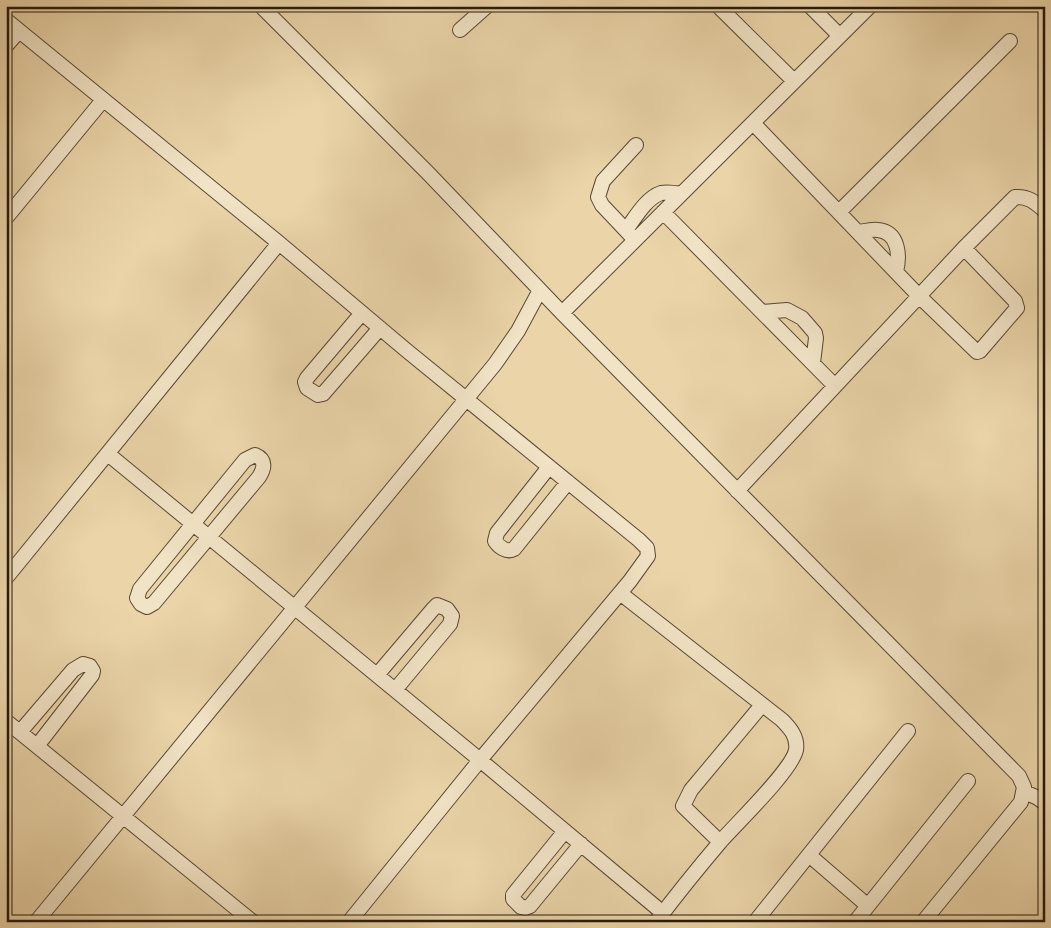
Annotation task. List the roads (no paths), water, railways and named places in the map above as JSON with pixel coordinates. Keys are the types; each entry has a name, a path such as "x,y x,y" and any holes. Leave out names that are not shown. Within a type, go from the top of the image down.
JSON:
{"street":[{"path":"261,6 421,166 562,313 1019,776 1024,792 1021,802 922,922"},
{"path":"460,30 487,6"},
{"path":"718,6 794,81"},
{"path":"810,6 840,36"},
{"path":"562,313 631,235 663,212 870,6"},
{"path":"6,20 647,548 648,556 646,560 620,593 480,760 349,922"},
{"path":"6,46 19,30"},
{"path":"839,212 1010,41"},
{"path":"6,218 102,100"},
{"path":"753,122 896,272 975,351 980,351 1017,308 1015,302 964,248"},
{"path":"631,235 602,205 598,197 598,191 603,181 636,145"},
{"path":"631,235 641,209 656,196 663,193 681,194"},
{"path":"737,491 964,248 1015,197 1024,197 1033,201 1045,211"},
{"path":"663,212 835,386"},
{"path":"859,232 876,229 892,236 899,250 896,272"},
{"path":"6,578 279,243"},
{"path":"36,922 122,815 466,399 508,345 540,290"},
{"path":"762,312 788,310 802,318 815,333 813,363"},
{"path":"362,313 305,382 308,388 318,395 322,394 380,328"},
{"path":"108,454 581,844 659,917 720,842 779,778 795,754 796,745 793,732 782,720 620,593"},
{"path":"251,456 259,457 264,463 262,472 154,603 147,606 142,604 137,598 140,589 193,523 245,460 251,456"},
{"path":"550,467 497,532 495,541 500,547 508,550 514,549 568,482"},
{"path":"377,675 437,605 447,609 452,616 450,624 395,690"},
{"path":"20,732 73,670 83,664 90,666 93,671 92,675 37,746"},
{"path":"720,842 683,806 691,790 762,704"},
{"path":"6,720 252,922"},
{"path":"756,922 908,731"},
{"path":"855,922 968,781"},
{"path":"1024,792 1036,796 1045,803"},
{"path":"565,831 514,895 513,900 521,907 530,906 581,844"},
{"path":"809,855 868,906"}]}
